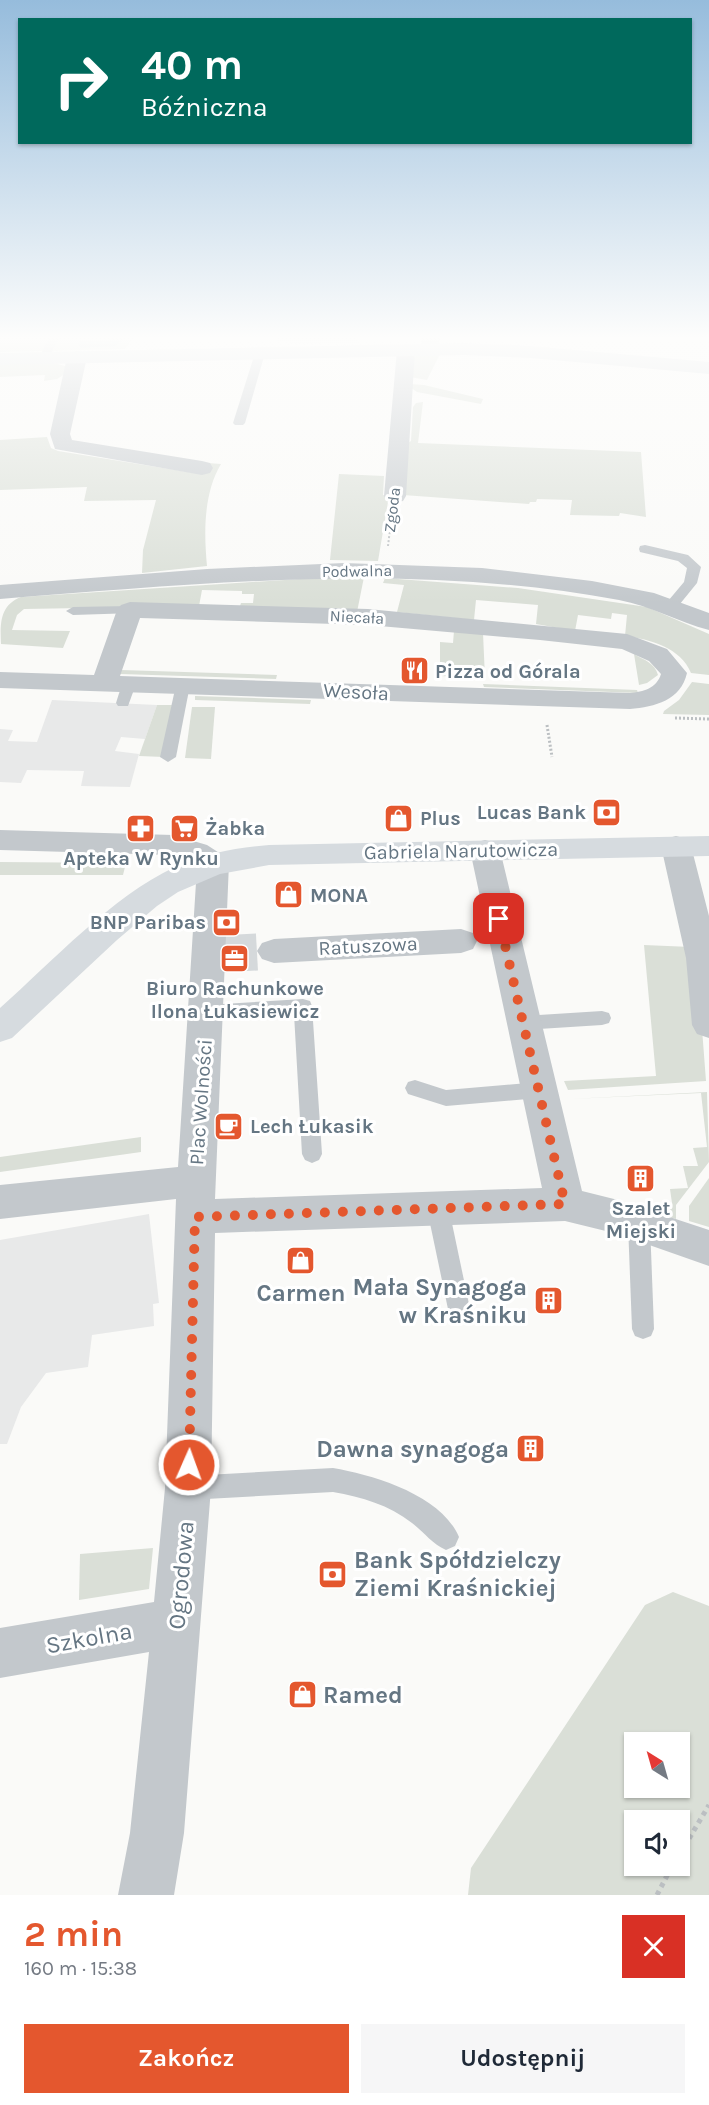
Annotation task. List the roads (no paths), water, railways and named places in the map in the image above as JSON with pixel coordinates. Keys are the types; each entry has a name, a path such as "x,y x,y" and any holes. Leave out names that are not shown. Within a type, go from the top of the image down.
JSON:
{"street":[{"path":"62,425 60,434 62,445 202,468"},
{"name":"Zgoda","path":"394,496 400,425"},
{"name":"Podwalna","path":"0,592 228,574 383,569 478,574 633,596 709,622"},
{"path":"119,690 130,610"},
{"name":"Niecała","path":"130,610 368,617 627,642 658,655"},
{"name":"Wesoła","path":"0,680 119,690 183,685 642,700 660,693 672,682 674,673 658,655"},
{"path":"0,840 173,845 196,852 213,863"},
{"path":"676,846 703,958 709,1025"},
{"name":"Gabriela Narutowicza","path":"213,863 232,858 268,855 709,846"},
{"path":"485,850 565,1204"},
{"path":"0,1029 143,899 175,878 213,863"},
{"name":"Plac Wolności","path":"0,1202 196,1199 206,1012 215,954 213,863"},
{"name":"Ratuszowa","path":"274,951 461,941"},
{"path":"196,1199 438,1209 565,1204 639,1224 709,1248"},
{"name":"Ogrodowa","path":"146,1895 157,1833 188,1488 196,1199"},
{"name":"Szkolna","path":"0,1653 177,1622"}],"lane":[{"path":"645,549 683,558 694,567 690,583 670,607"},
{"path":"73,611 130,610"},
{"path":"168,757 183,685"},
{"path":"206,1012 303,1006 312,1154"},
{"path":"523,1023 602,1017"},
{"path":"415,1088 446,1098 539,1090"},
{"path":"438,1209 459,1309"},
{"path":"639,1224 643,1329"},
{"path":"188,1488 333,1480 355,1483 382,1490 411,1505 446,1537"}],"tunnel":[{"path":"220,954 274,951"}],"place":[{"name":"Pizza od Górala","path":"414,671"},
{"name":"Lucas Bank","path":"607,812"},
{"name":"Plus","path":"399,818"},
{"name":"Apteka W Rynku","path":"141,828"},
{"name":"Żabka","path":"184,828"},
{"name":"MONA","path":"289,895"},
{"name":"BNP Paribas","path":"227,922"},
{"name":"Biuro Rachunkowe Ilona Łukasiewicz","path":"235,958"},
{"name":"Lech Łukasik","path":"229,1126"},
{"name":"Szalet Miejski","path":"641,1178"},
{"name":"Carmen","path":"301,1260"},
{"name":"Mała Synagoga w Kraśniku","path":"548,1301"},
{"name":"Dawna synagoga","path":"530,1449"},
{"name":"Bank Spółdzielczy Ziemi Kraśnickiej","path":"333,1574"},
{"name":"Ramed","path":"302,1695"}]}
